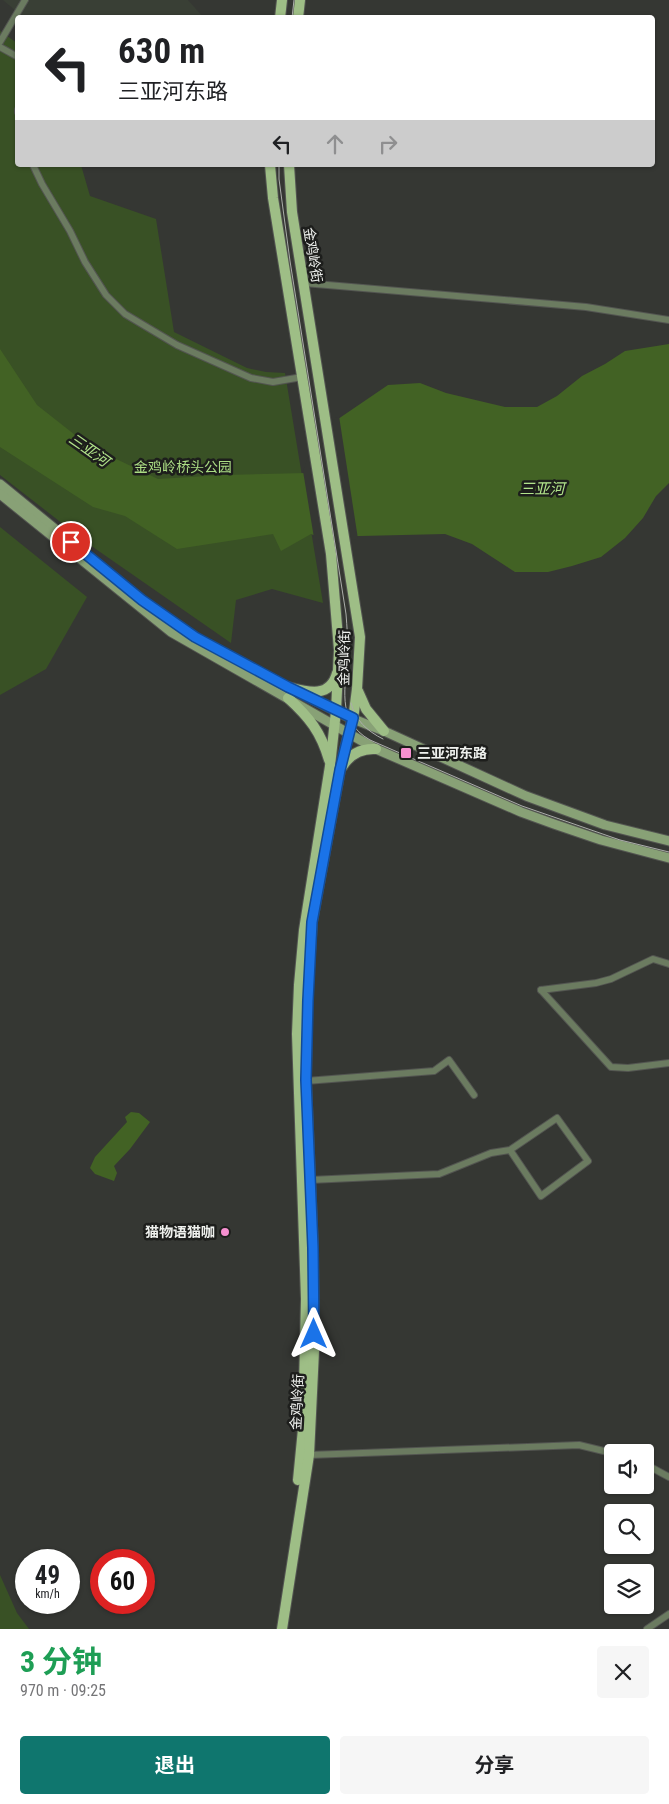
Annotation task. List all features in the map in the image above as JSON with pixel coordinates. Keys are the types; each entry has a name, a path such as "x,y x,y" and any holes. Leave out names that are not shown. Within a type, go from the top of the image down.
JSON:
{"main road":[{"path":"280,15 282,0"},
{"path":"298,15 300,0"},
{"name":"金鸡岭街","path":"270,167 273,198 331,554 339,668 335,726 335,768 312,922 308,1000 306,1080 313,1248 314,1351 309,1456 282,1629"},
{"name":"金鸡岭街","path":"276,1629 298,1484 303,1429 306,1298 297,1034 299,986 304,930 335,768 349,734 353,718 358,689 360,637 292,212 289,167"},
{"path":"0,484 142,600 195,637 288,692 335,726 376,750 538,818 601,840 669,858"},
{"path":"0,494 171,632 288,692 384,731 497,784 558,809 617,829 669,842"},
{"path":"288,692 309,693 324,690 335,680 339,668"},
{"path":"358,689 362,703 384,731"},
{"path":"288,692 319,734 335,768 356,752 369,749 376,750"}],"street":[{"path":"16,15 25,0"},
{"path":"0,42 15,17"},
{"path":"0,47 15,55"},
{"path":"34,167 85,262 106,295 125,314 177,345 251,378 273,382 302,377"},
{"path":"304,283 586,308 669,320"},
{"path":"669,964 653,959 611,979 596,983 541,990 611,1067 628,1068 669,1063"},
{"path":"306,1080 434,1071 449,1060 474,1095"},
{"path":"310,1180 439,1174 491,1153 510,1150 557,1118 588,1161 541,1196 510,1150"},
{"path":"309,1456 579,1445 604,1451"},
{"path":"654,1469 669,1477"},
{"path":"646,1629 669,1614"}],"shaded area":[{"path":"3,0 188,0 201,15 21,15"}],"green space":[{"name":"金鸡岭桥头公园","path":"0,31 15,42 15,167 82,167 90,196 156,219 174,332 247,368 285,373 323,603 272,589 236,600 231,643 90,545 0,475"},
{"path":"0,527 87,597 46,669 0,695"},
{"path":"0,1575 15,1609 15,1614 18,1614 29,1629 0,1629"}],"water":[{"name":"三亚河","path":"669,344 669,483 656,496 643,518 625,538 601,557 548,572 515,572 472,544 445,534 318,537 311,534 281,551 273,534 177,549 125,516 93,507 0,447 0,349 37,405 89,446 158,479 306,473 319,432 388,385 420,383 446,393 505,407 537,407 557,396 582,376 625,351"},
{"path":"131,1112 139,1113 150,1122 130,1149 114,1166 117,1173 114,1181 95,1174 90,1168 95,1157 127,1122 125,1117"}],"pier":[{"path":"339,416 358,539 318,540 314,538 303,471 317,430"}],"tram line":[{"path":"292,15 294,0"},
{"path":"279,167 290,261 346,614 348,653 345,701 352,723 359,732 370,740 522,806 620,840 669,852"},
{"path":"351,703 355,715 362,724 383,739"}],"place":[{"name":"三亚河东路","path":"406,753"},
{"name":"猫物语猫咖","path":"225,1232"}],"route":[{"path":"71,542 142,600 195,637 288,687 353,718 340,770 312,922 306,1080 313,1248 314,1334"}]}
